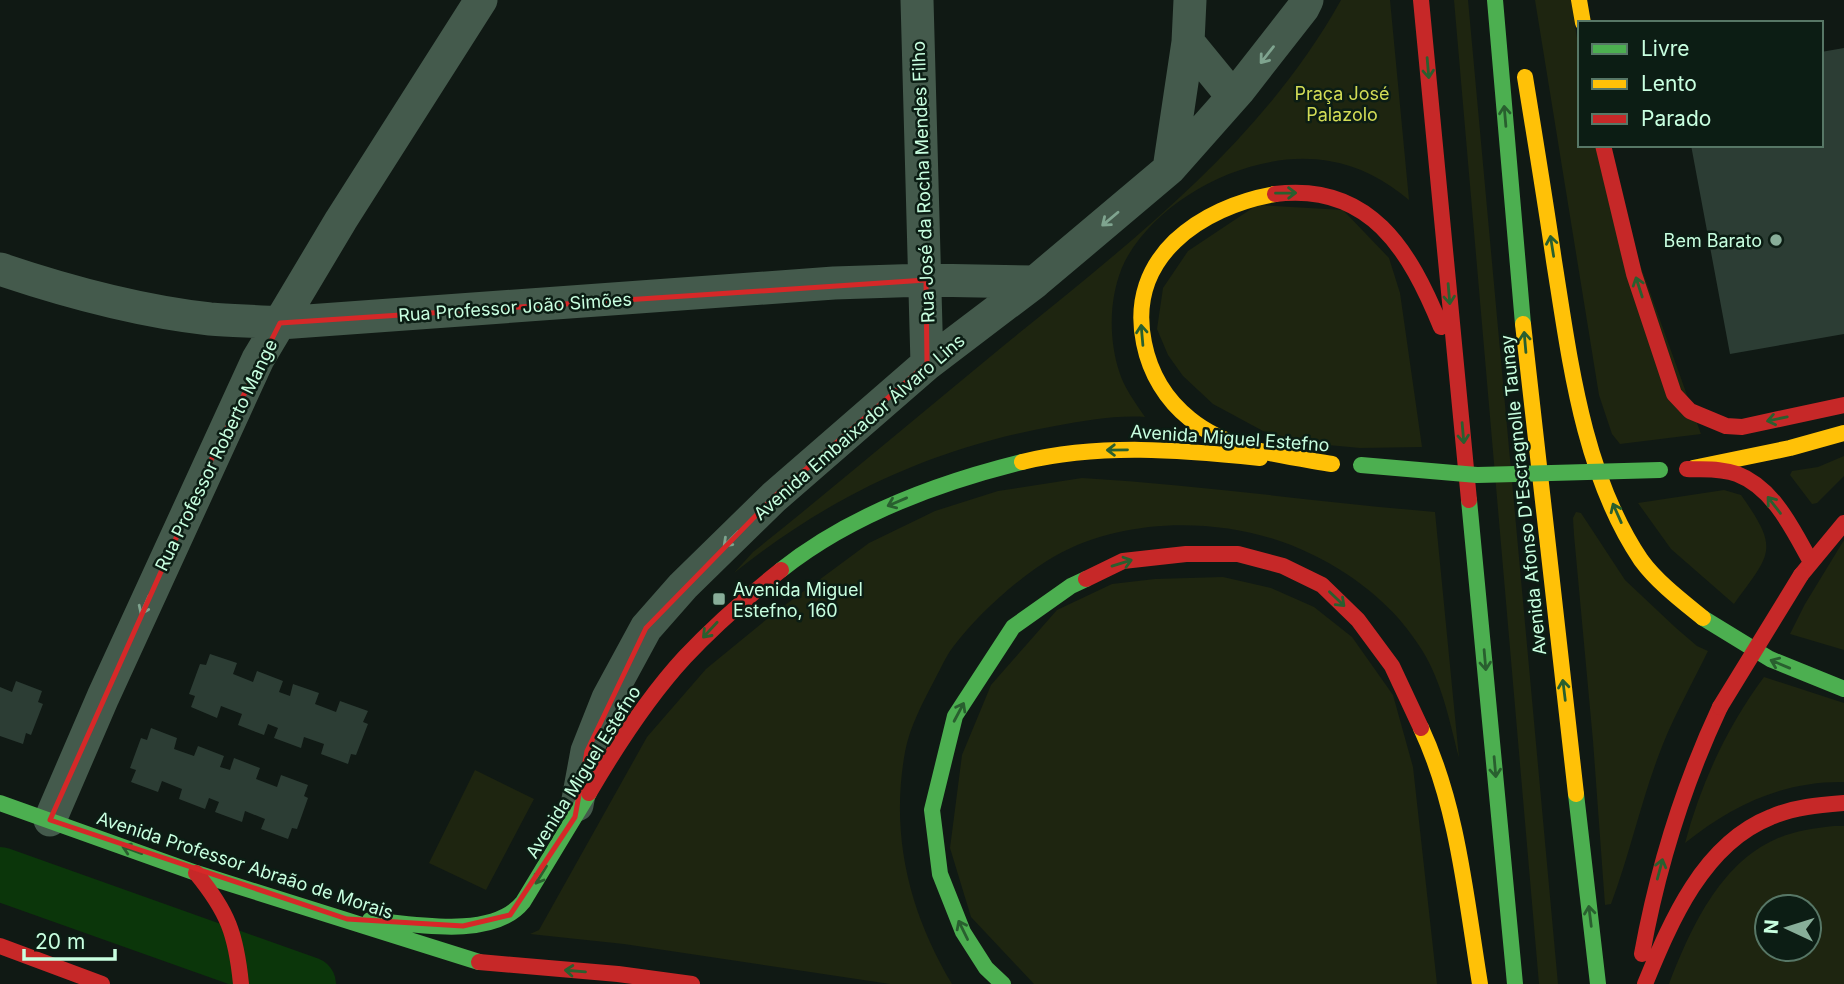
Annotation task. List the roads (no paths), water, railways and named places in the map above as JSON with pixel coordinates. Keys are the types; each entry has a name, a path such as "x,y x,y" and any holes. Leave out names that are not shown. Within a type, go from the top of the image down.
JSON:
{"main road":[{"path":"1422,0 1515,984"},
{"name":"Avenida Afonso D'Escragnolle Taunay","path":"1495,0 1528,377 1598,984"},
{"path":"1579,0 1583,21"},
{"path":"1523,66 1568,346 1581,407 1617,516 1642,561 1674,594 1714,627 1767,658 1844,689"},
{"path":"1603,147 1634,274 1674,394 1690,411 1726,426 1742,427 1844,405"},
{"path":"1332,464 1243,447 1218,435 1192,420 1166,398 1155,379 1145,358 1141,338 1141,313 1146,288 1158,263 1174,240 1194,224 1247,199 1275,193 1333,196 1359,208 1382,225 1403,249 1422,279 1456,365"},
{"name":"Avenida Miguel Estefno","path":"346,919 463,926 484,924 510,915 523,902 639,714 676,667 720,619 810,548 855,520 954,479 1057,455 1109,450 1180,450 1477,474 1687,469 1790,448 1844,433"},
{"path":"1687,469 1722,471 1750,481 1763,491 1779,511 1811,562"},
{"path":"1636,984 1652,897 1669,834 1686,783 1720,707 1801,575 1844,523"},
{"path":"1003,984 986,968 963,932 940,874 932,810 955,716 1013,627 1071,586 1123,561 1186,554 1238,554 1283,566 1322,585 1358,620 1392,666 1428,743 1452,820 1480,984"},
{"name":"Avenida Professor Abraão de Morais","path":"0,803 196,873 479,962"},
{"path":"1645,984 1686,895 1706,865 1730,841 1766,818 1806,806 1844,803"},
{"path":"196,873 220,901 230,923 238,948 240,984"},
{"path":"0,946 102,984"},
{"path":"479,962 537,984"},
{"path":"479,962 618,974 692,984"}],"street":[{"name":"Rua Professor Roberto Mange","path":"50,820 108,685 258,359 341,220 481,0"},
{"name":"Rua José da Rocha Mendes Filho","path":"917,0 927,363"},
{"path":"1169,169 1188,42 1190,0"},
{"name":"Avenida Embaixador Álvaro Lins","path":"575,817 587,751 608,698 646,628 683,586 774,497 927,363 1035,282 1169,169 1239,90 1307,0"},
{"path":"1188,42 1224,86 1239,90"},
{"name":"Rua Professor João Simões","path":"0,269 60,289 106,300 208,318 280,323 834,283 926,280 1035,282"}],"waterway":[{"path":"0,874 309,984"}],"place":[{"name":"Bem Barato","path":"1776,240"},
{"name":"Avenida Miguel Estefno, 160","path":"719,599"}],"park label":[{"name":"Praça José Palazolo","path":"1342,103"}]}
